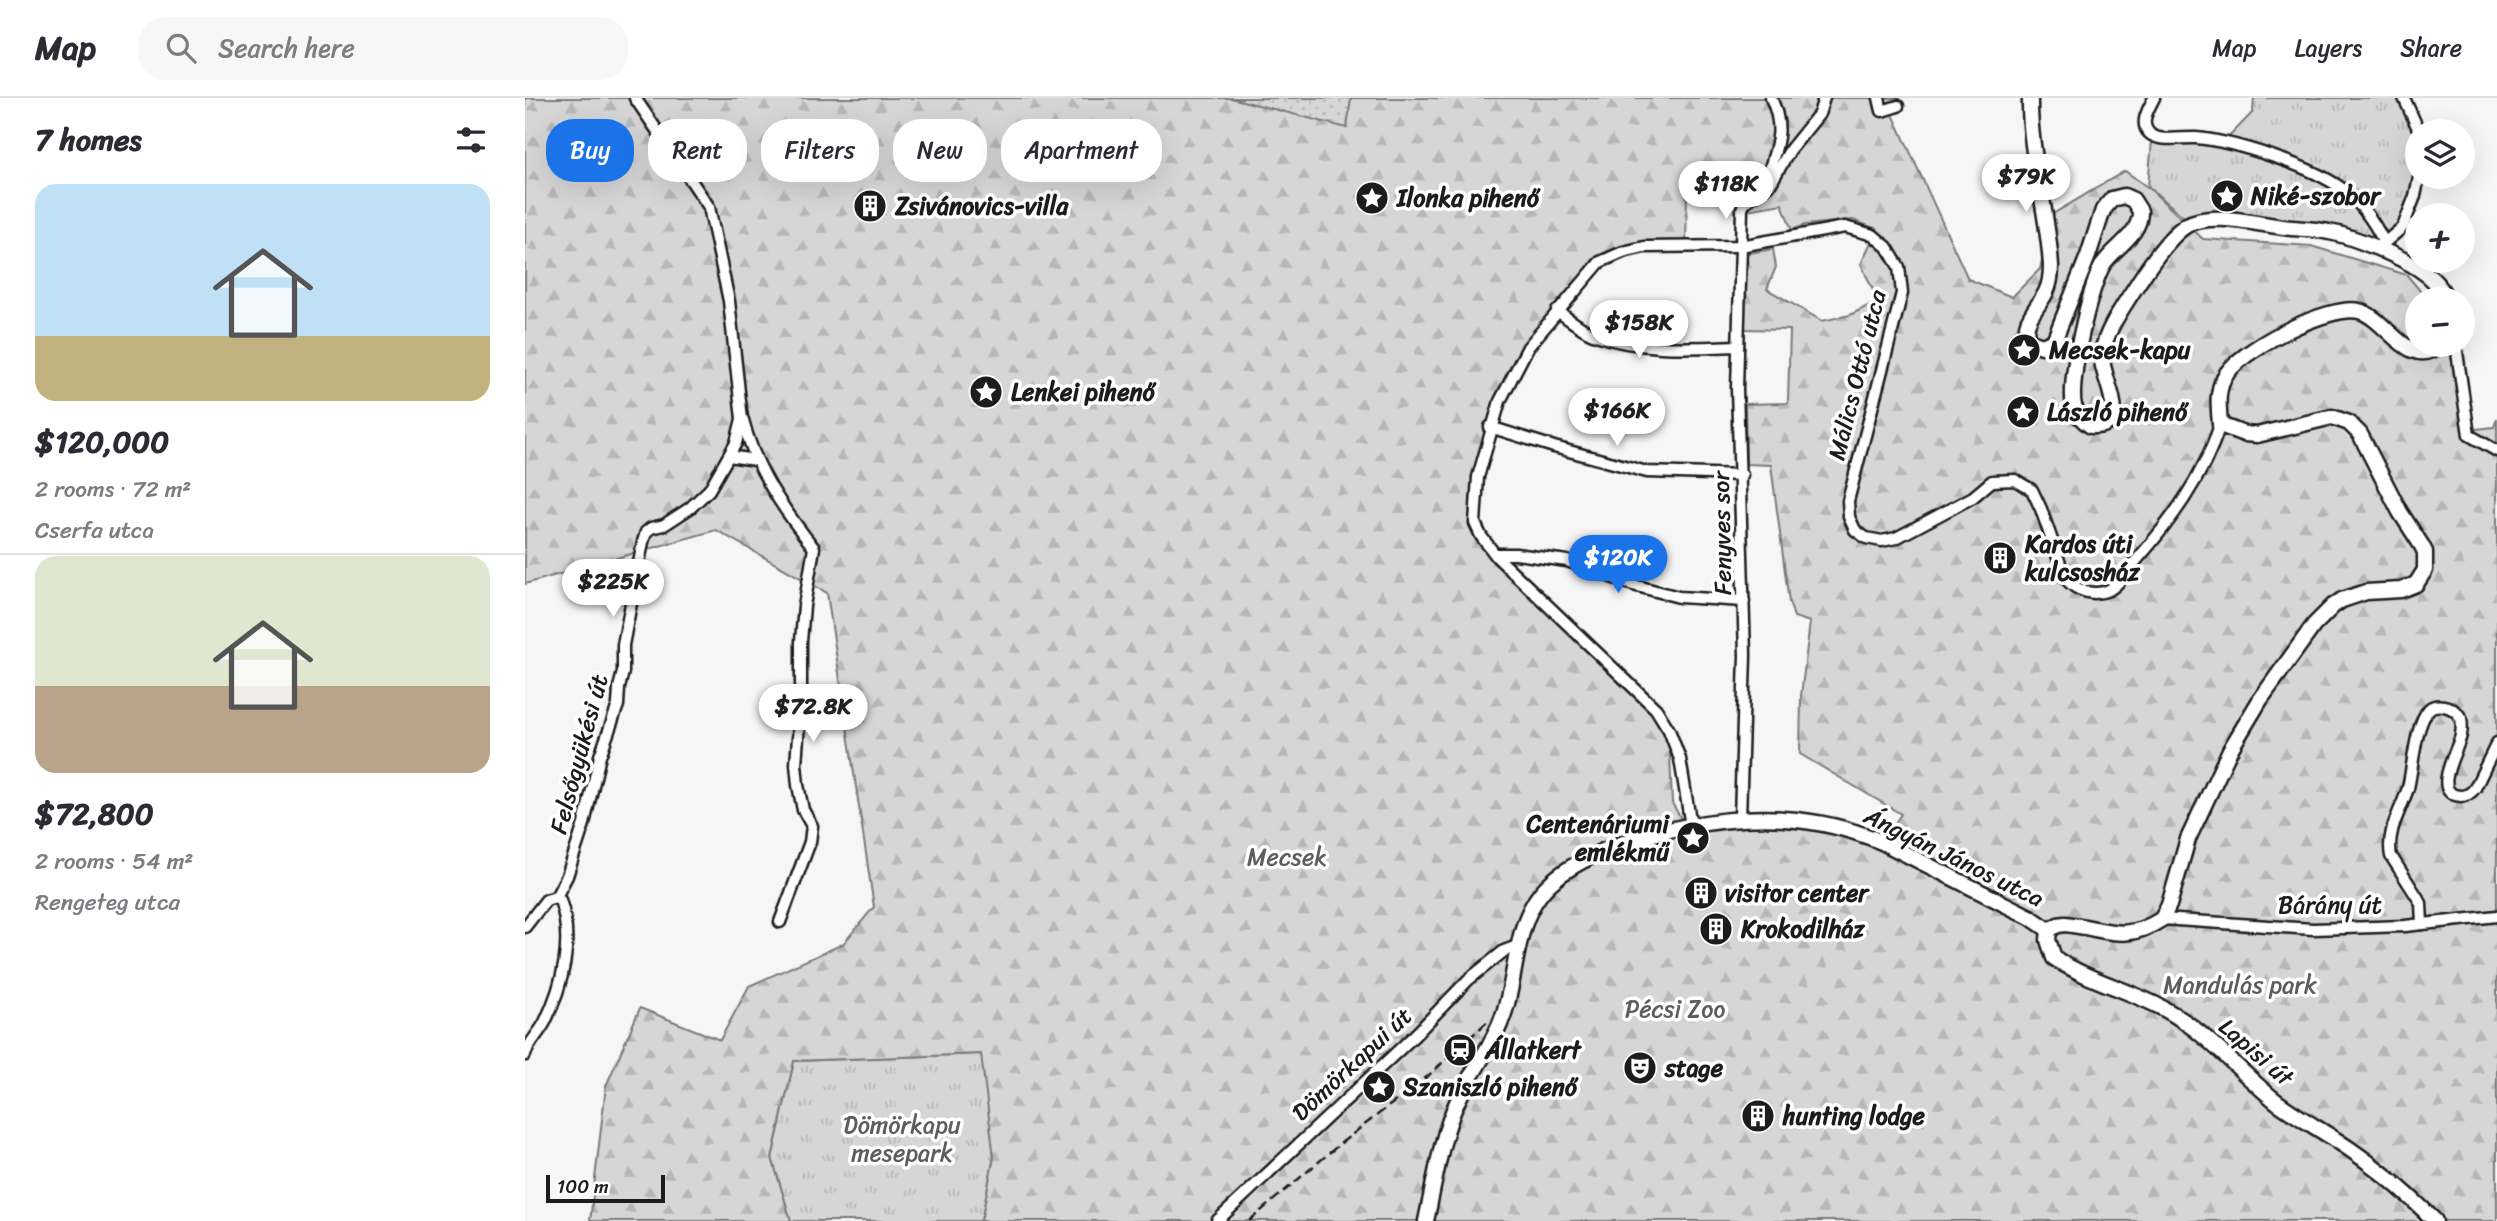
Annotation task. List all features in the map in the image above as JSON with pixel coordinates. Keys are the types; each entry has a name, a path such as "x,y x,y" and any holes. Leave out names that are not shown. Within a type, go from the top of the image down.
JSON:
{"street":[{"name":"Felsőgyükési út","path":"556,897 567,876 584,824 597,767 618,705 623,671 623,645 646,532 664,525 690,508 709,491 736,443 743,419 729,301 709,207 635,98"},
{"path":"1771,98 1780,124 1774,168"},
{"path":"1774,168 1819,114 1824,98"},
{"path":"1879,98 1882,111 1899,106"},
{"path":"2030,98 2032,149 2051,267 2048,287 2027,325 2025,335 2029,341 2042,346 2054,341 2103,210 2112,199 2124,196 2133,201 2140,211 2137,228 2104,264 2094,284 2085,321 2077,362 2074,398 2078,414 2091,426 2103,425 2112,418 2114,412 2113,396 2102,368 2101,357 2106,339 2134,289 2162,251 2183,227 2195,221 2222,219 2328,231 2382,245 2438,287"},
{"path":"2154,98 2144,124 2149,134 2236,144 2328,180 2355,201 2374,223 2382,245"},
{"path":"2404,98 2414,119"},
{"name":"Fenyves sor","path":"1740,819 1745,655 1738,346 1740,246 1744,203 1765,189 1774,168"},
{"path":"2382,245 2403,227 2416,189"},
{"name":"Málics Ottó utca","path":"1691,826 1680,759 1669,730 1656,709 1495,554 1475,523 1478,477 1490,427 1500,401 1528,347 1600,262 1644,247 1740,246 1845,227 1874,235 1887,247 1899,267 1902,293 1848,500 1851,523 1866,538 1882,541 1896,538 1973,497 1992,481 2015,480 2032,490 2065,578 2084,592 2107,591 2120,580 2173,517 2198,477 2220,425"},
{"path":"2162,919 2169,905 2188,839 2230,750 2260,700 2314,625 2342,600 2366,592 2402,590 2416,584 2425,570 2425,552 2422,546 2400,512 2360,435 2349,422 2332,417 2257,435 2244,434 2220,425 2220,388 2233,365 2241,357 2270,340 2340,310 2366,314 2405,346"},
{"path":"1557,311 1591,333 1650,347 1738,346"},
{"path":"2458,357 2469,435 2497,451"},
{"path":"743,419 755,460 790,519 814,548 801,641 801,697 796,764 803,810 812,826 810,842 780,922"},
{"path":"1490,427 1647,472 1742,475"},
{"path":"729,456 755,460"},
{"path":"1495,554 1517,554 1567,561 1633,585 1679,597 1744,601"},
{"path":"2422,924 2421,903 2391,856 2389,847 2392,828 2407,790 2422,722 2429,709 2439,705 2448,707 2461,718 2461,735 2446,778 2448,788 2461,796 2471,793 2475,788 2497,743"},
{"name":"Ángyán János utca","path":"1426,1221 1441,1155 1458,1100 1500,1024 1514,981 1526,922 1542,892 1565,873 1588,859 1619,846 1691,826 1740,819 1785,819 1861,833 1988,895 2038,921 2049,930 2066,924 2119,935 2131,933 2162,919"},
{"path":"525,927 546,900 556,897 560,900 566,928 566,953 561,984 544,1025 529,1044 525,1055"},
{"name":"Bárány út","path":"2162,919 2313,929 2422,924 2497,916"},
{"name":"Lapisi út","path":"2049,930 2048,940 2055,958 2095,980 2165,1009 2184,1021 2263,1091 2292,1114 2363,1159 2413,1199 2435,1221"},
{"name":"Dömörkapui út","path":"1217,1221 1415,1035 1468,980 1504,951 1520,945"}],"green space":[{"name":"Mecsek","path":"525,98 1900,98 1891,110 1968,279 2012,297 2040,269 2053,214 2125,171 2150,189 2203,239 2311,246 2407,275 2417,287 2405,287 2405,357 2456,357 2468,430 2494,427 2497,418 2497,1221 981,1221 994,1157 981,1054 794,1061 772,1158 791,1221 590,1221 606,1086 640,1008 720,1040 749,986 843,944 874,907 827,593 716,530 525,584","holes":["1687,189 1722,189 1747,210 1782,204 1792,230 1805,225 1853,220 1877,229 1861,264 1878,301 1850,315 1822,321 1767,289 1776,267 1773,249 1744,254 1744,329 1790,330 1788,403 1745,404 1746,464 1771,465 1789,602 1794,617 1810,622 1801,696 1800,754 1901,814 1883,841 1861,833 1740,821 1687,829 1672,803 1669,730 1637,689 1497,557 1475,523 1491,427 1528,347 1600,262 1644,247 1686,248"]},
{"path":"1231,98 1351,98 1347,128"},
{"path":"2254,98 2400,98 2410,119 2405,119 2405,189 2411,189 2398,228 2379,245 2186,219 2148,186 2152,140 2225,141 2253,112"},
{"name":"Dömörkapu mesepark","path":"982,1054 994,1157 981,1221 791,1221 772,1158 794,1061"}],"railway":[{"path":"1249,1221 1341,1143 1428,1076 1488,1021"}],"place":[{"name":"Niké-szobor","path":"2227,196"},
{"name":"Ilonka pihenő","path":"1372,198"},
{"name":"Zsivánovics-villa","path":"870,206"},
{"name":"Mecsek-kapu","path":"2024,350"},
{"name":"Lenkei pihenő","path":"986,392"},
{"name":"László pihenő","path":"2023,412"},
{"name":"Kardos úti kulcsosház","path":"2000,558"},
{"name":"Centenáriumi emlékmű","path":"1693,838"},
{"name":"visitor center","path":"1701,893"},
{"name":"Krokodilház","path":"1716,929"},
{"name":"Állatkert","path":"1460,1050"},
{"name":"stage","path":"1640,1068"},
{"name":"Szaniszló pihenő","path":"1379,1087"},
{"name":"hunting lodge","path":"1758,1116"}],"park label":[{"name":"Mandulás park","path":"2240,985"},
{"name":"Pécsi Zoo","path":"1675,1009"}]}
